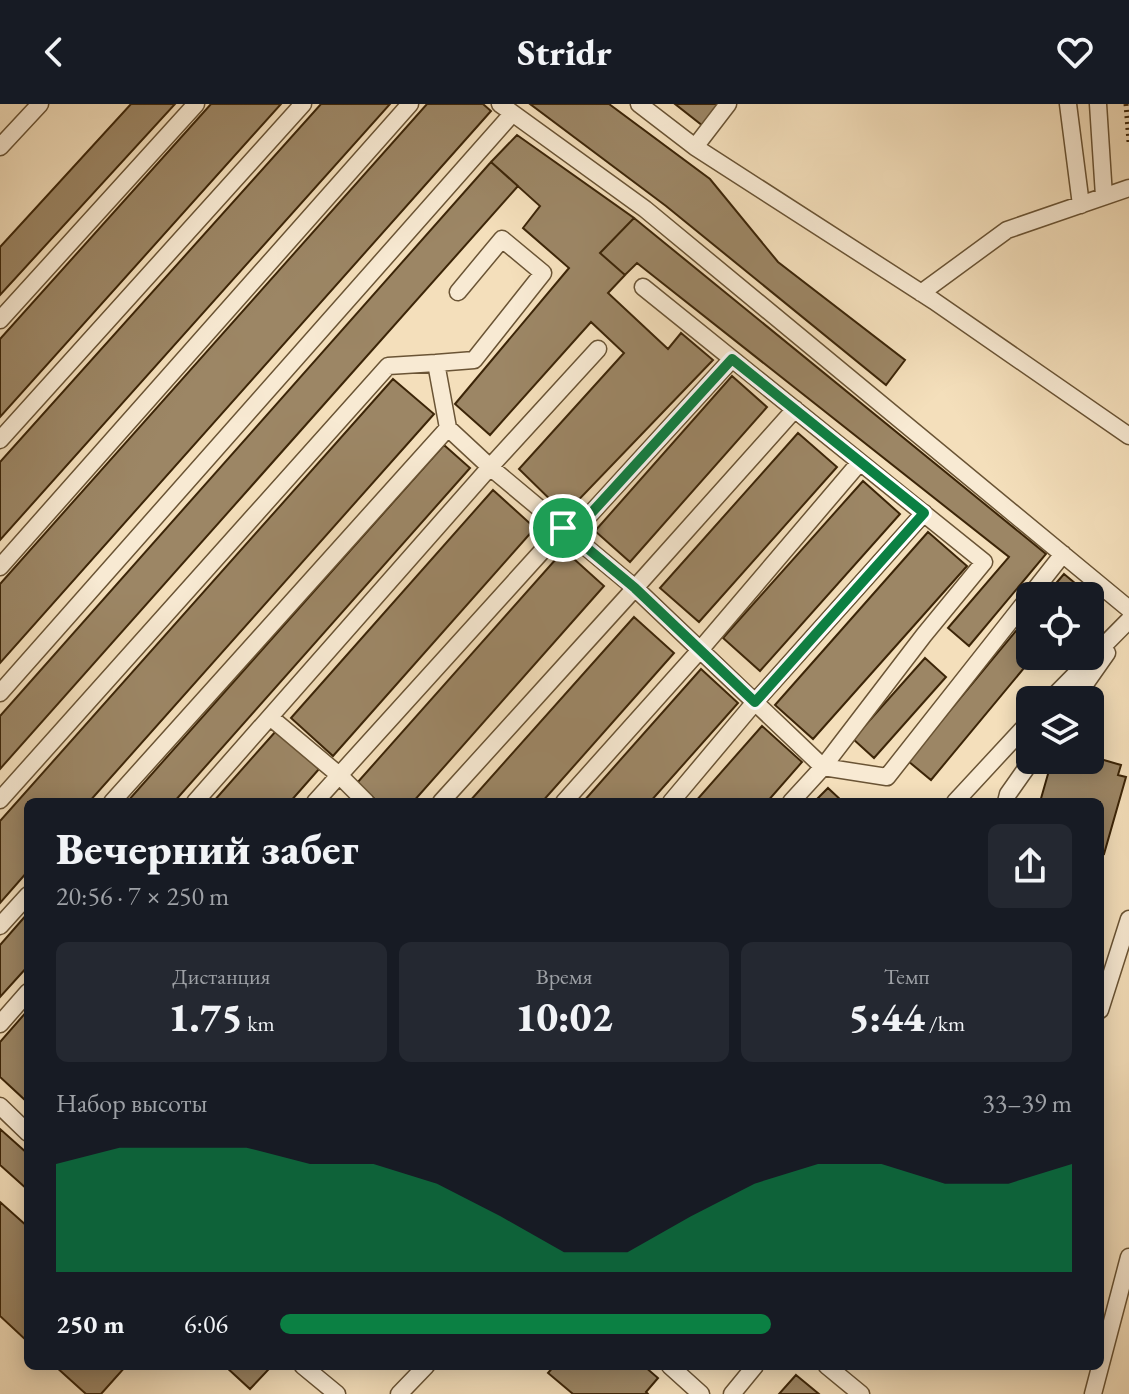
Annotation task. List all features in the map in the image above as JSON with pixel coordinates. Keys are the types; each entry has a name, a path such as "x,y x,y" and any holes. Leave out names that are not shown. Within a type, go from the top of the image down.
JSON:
{"lane":[{"path":"0,147 40,104"},
{"path":"0,320 196,104"},
{"path":"0,440 303,104"},
{"path":"0,567 410,104"},
{"path":"639,104 695,147 921,293 1129,436"},
{"path":"695,147 728,104"},
{"path":"1068,104 1081,205"},
{"path":"1098,104 1104,196"},
{"path":"0,693 506,109 645,209 1129,609"},
{"path":"921,293 1007,230 1129,188"},
{"path":"0,800 388,366 474,360 543,273 502,239 458,292"},
{"path":"643,287 984,562 823,767 795,798"},
{"path":"199,798 598,349"},
{"path":"319,798 563,528 584,521 732,359"},
{"path":"436,363 448,428 635,588 823,767 887,777 1063,554"},
{"path":"445,798 795,409"},
{"path":"116,798 448,428"},
{"path":"568,798 700,650 860,462"},
{"path":"674,798 755,702 924,513"},
{"path":"1064,686 1129,621"},
{"path":"1084,686 1129,621"},
{"path":"270,717 362,798"},
{"path":"959,798 1016,736"},
{"path":"1007,798 1022,774"},
{"path":"0,926 24,899"},
{"path":"1104,997 1129,919"},
{"path":"0,1024 24,997"},
{"path":"0,1106 24,1126"},
{"path":"1104,1352 1129,1257"},
{"path":"399,1394 422,1370"},
{"path":"674,1370 701,1394"},
{"path":"732,1394 752,1370"},
{"path":"832,1370 861,1394"},
{"path":"1093,1394 1099,1370"},
{"path":"321,1372 337,1394"}],"path":[{"path":"1126,104 1129,142"}],"building":[{"path":"131,104 175,104 0,295 0,247"},
{"path":"211,104 281,104 0,417 0,339"},
{"path":"321,104 390,104 0,540 0,462"},
{"path":"427,104 483,104 491,111 0,663 0,584"},
{"path":"530,104 609,104 710,179 778,262 905,360 886,385 666,206"},
{"path":"675,104 718,104 703,126"},
{"path":"517,135 634,218 600,253 625,275 608,293 668,349 681,333 713,360 565,514 519,469 624,353 591,322 490,435 455,404 569,268 523,228 540,206 491,162"},
{"path":"491,162 518,186 0,769 0,716"},
{"path":"634,218 1046,554 1023,582 1016,582 1016,590 969,646 948,628 1009,557 637,263 625,275 600,253"},
{"path":"732,376 767,407 630,562 595,531"},
{"path":"393,379 434,414 93,798 24,798 24,876 0,903 0,821"},
{"path":"798,433 837,467 699,622 660,588"},
{"path":"444,445 470,468 178,798 131,798"},
{"path":"863,481 900,514 760,671 723,638"},
{"path":"493,490 535,528 333,756 291,718"},
{"path":"928,532 967,566 813,739 775,705"},
{"path":"564,550 604,586 417,798 374,798 357,783"},
{"path":"1064,574 1074,582 1057,582"},
{"path":"634,617 674,653 546,798 473,798"},
{"path":"1016,631 1016,670 1022,670 931,780 908,761"},
{"path":"925,658 946,677 874,758 853,739"},
{"path":"701,669 738,703 654,798 587,798"},
{"path":"762,726 802,762 770,798 699,798"},
{"path":"276,731 319,769 294,798 217,798"},
{"path":"1104,760 1121,765 1118,775 1126,777 1104,854 1104,798 1041,798 1048,774 1104,774"},
{"path":"828,788 839,798 818,798"},
{"path":"24,918 24,970 0,997 0,945"},
{"path":"24,1015 24,1099 0,1077 0,1042"},
{"path":"0,1129 24,1150 24,1186 0,1165"},
{"path":"0,1202 24,1223 24,1338 0,1316"},
{"path":"59,1370 122,1370 101,1394 86,1394"},
{"path":"229,1370 268,1370 250,1389"},
{"path":"551,1370 649,1370 658,1378 646,1392 648,1394 573,1394 548,1373"},
{"path":"796,1375 819,1394 779,1394"}],"route":[{"path":"732,359 924,513 755,702 635,588 563,528 584,521 732,359"}]}
